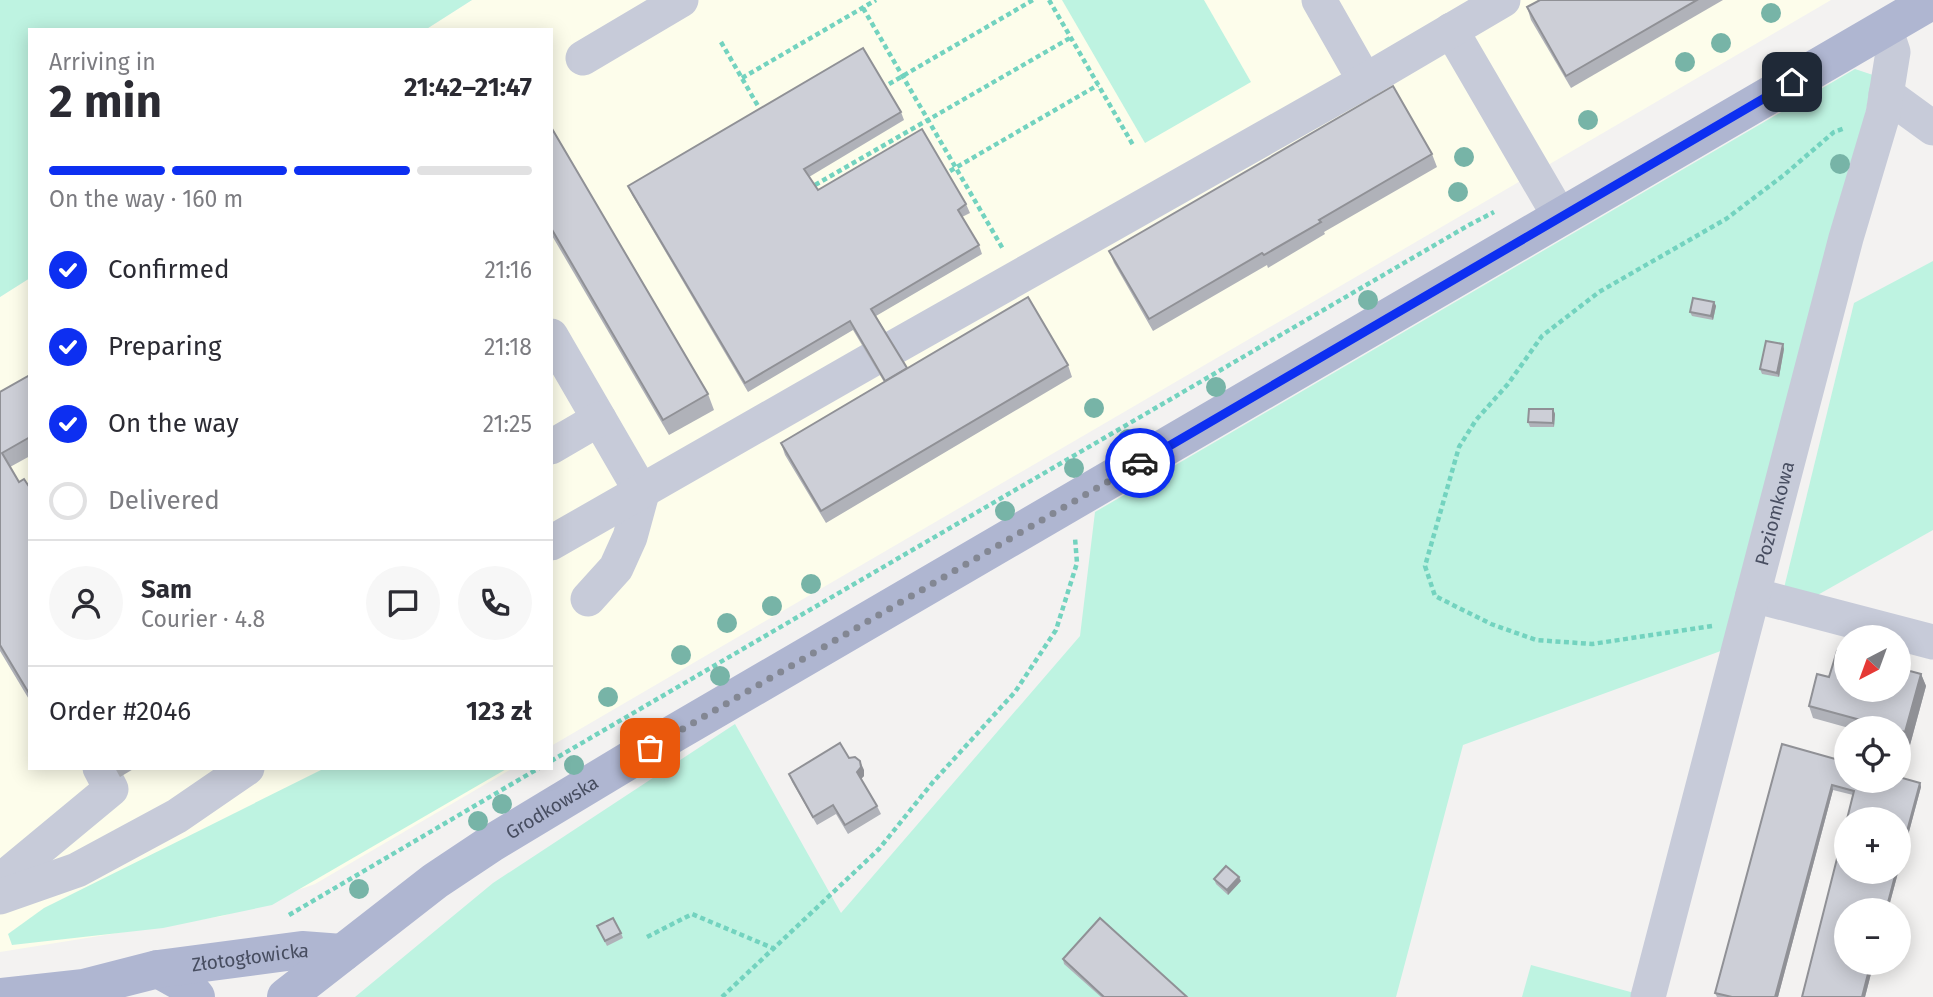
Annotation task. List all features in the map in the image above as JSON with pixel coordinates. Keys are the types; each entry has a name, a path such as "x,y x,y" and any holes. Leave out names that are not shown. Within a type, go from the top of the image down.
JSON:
{"main road":[{"name":"Grodkowska","path":"286,997 435,881 492,843 673,734 1073,502 1551,203 1885,28 1933,0"},
{"name":"Złotogłowicka","path":"94,992 159,969 302,950 342,953"},
{"name":"Złotogłowicka","path":"159,969 185,984 196,997"},
{"name":"Złotogłowicka","path":"1,997 94,992 125,993 133,997"}],"street":[{"path":"583,58 681,0"},
{"path":"1319,0 1365,81"},
{"path":"553,542 1503,0"},
{"name":"Poziomkowa","path":"1648,997 1846,238 1884,104 1893,52 1885,28"},
{"path":"1451,30 1551,203"},
{"path":"1884,104 1933,128"},
{"path":"553,339 642,493 630,537 617,568 588,599"},
{"path":"553,446 599,419"},
{"path":"1750,608 1933,642"},
{"path":"0,881 111,789 101,770"},
{"path":"0,897 77,870 177,816 244,770"}],"path":[{"path":"742,78 876,0"},
{"path":"889,84 1033,0"},
{"path":"1049,0 1133,145"},
{"path":"863,8 928,120 953,170 1019,277"},
{"path":"816,184 1070,38"},
{"path":"721,42 758,106"},
{"path":"953,170 1098,85"},
{"path":"1750,608 1592,644 1536,640 1491,624 1435,596 1425,566 1459,447 1476,419 1508,384 1542,336 1598,292 1726,219 1835,132 1884,104"},
{"path":"553,760 1469,225 1551,203"},
{"path":"722,997 879,849 933,782 1015,692 1056,630 1077,563 1073,502"},
{"path":"278,920 536,770"},
{"path":"647,937 691,914 775,949"}],"shaded area":[{"path":"472,0 1831,0 553,745 553,28 428,28"},
{"path":"28,279 28,770 510,770 315,884 223,916 0,952 0,297"}],"green space":[{"path":"0,0 472,0 428,28 28,28 28,279 0,297"},
{"path":"1062,0 1204,0 1251,82 1145,143"},
{"path":"1855,69 1873,75 1859,146 1729,648 1463,745 1396,997 355,997 493,883 735,724 841,913 1080,636 1095,512"},
{"path":"1933,261 1933,530 1814,597 1784,588 1854,303"},
{"path":"321,770 505,770 272,905 163,928 12,945 8,934 44,908"},
{"path":"1531,965 1638,994 1637,997 1522,997"}],"building":[{"path":"1540,0 1697,0 1566,76 1527,7"},
{"path":"863,48 901,112 804,169 818,190 922,129 966,204 958,210 979,245 871,309 907,368 885,381 850,321 745,383 628,186"},
{"path":"1393,86 1432,154 1319,220 1321,222 1149,319 1109,251"},
{"path":"553,130 708,394 663,420 553,231"},
{"path":"1028,297 1068,365 821,511 781,443"},
{"path":"1693,298 1714,302 1711,316 1690,312"},
{"path":"1766,341 1783,344 1777,373 1760,369"},
{"path":"28,376 28,438 2,453 19,482 24,479 28,485 28,692 0,645 0,392"},
{"path":"1529,409 1553,409 1553,423 1528,422"},
{"path":"1834,661 1834,702 1911,702 1911,671 1921,674 1909,716 1846,716 1809,706 1817,674 1829,677"},
{"path":"840,743 849,758 855,757 860,761 861,767 857,772 877,806 845,825 833,805 813,817 789,774"},
{"path":"1782,744 1834,759 1834,786 1775,997 1732,997 1715,993"},
{"path":"1911,780 1920,783 1911,816 1911,807 1850,807 1854,793 1911,793"},
{"path":"1226,866 1239,877 1227,890 1214,879"},
{"path":"1834,870 1834,884 1893,884 1889,898 1834,898 1834,975 1868,975 1862,997 1802,997"},
{"path":"613,918 621,933 605,941 597,926"},
{"path":"1100,918 1187,997 1104,997 1063,959"}],"way so far":[{"path":"650,748 1140,463"}],"route":[{"path":"1140,463 1792,82"}]}
